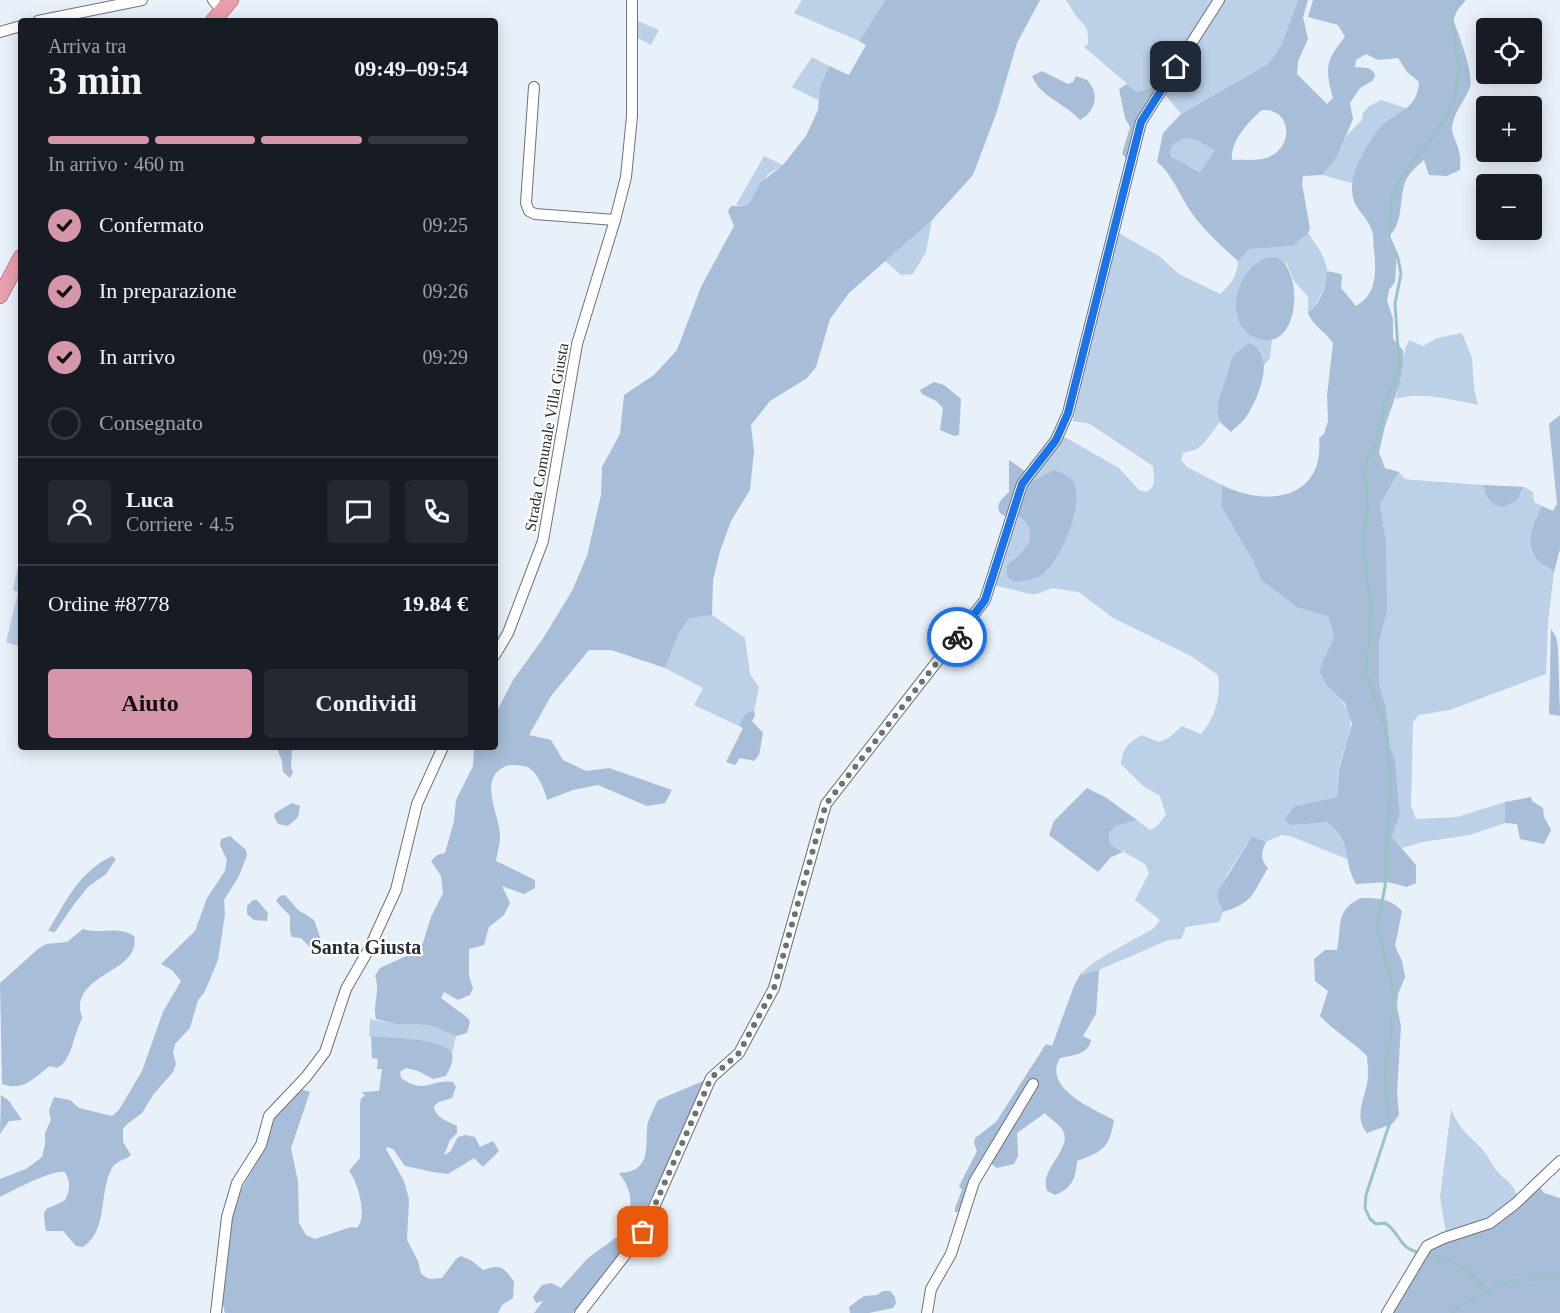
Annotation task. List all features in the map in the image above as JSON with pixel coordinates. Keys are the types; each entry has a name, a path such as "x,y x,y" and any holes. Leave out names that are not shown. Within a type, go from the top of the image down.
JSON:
{"main road":[{"path":"0,296 18,263"}],"street":[{"path":"53,18 142,0"},
{"name":"Strada Comunale Villa Giusta","path":"498,650 508,633 543,541 577,344 615,220 629,156 632,116 632,0"},
{"path":"580,1313 643,1232 711,1078 739,1053 774,988 826,804 985,600 1022,484 1056,440 1068,413 1141,122 1219,0"},
{"path":"0,32 18,27"},
{"path":"534,87 526,203 529,211 535,214 615,220"},
{"path":"216,1313 227,1217 237,1183 261,1145 268,1116 306,1077 325,1052 346,989 369,949 396,890 417,804 442,750"},
{"path":"927,1313 932,1289 951,1254 974,1182 1033,1084"},
{"path":"1387,1313 1427,1246 1497,1219 1560,1161"}],"shaded area":[{"path":"802,0 885,0 859,41 794,13"},
{"path":"885,0 1040,0 1017,43 996,114 973,175 932,220 849,293 830,319 816,367 807,378 770,401 751,425 754,451 750,490 731,521 720,551 713,580 712,615 689,618 679,633 665,668 611,650 589,650 551,696 529,735 551,740 563,760 586,771 609,768 672,790 665,803 647,806 598,785 573,790 547,800 541,783 529,768 511,765 497,772 491,788 500,838 496,861 535,880 535,888 524,894 502,886 510,903 504,915 489,927 484,945 469,949 469,976 473,988 470,995 458,1000 444,992 441,998 468,1018 470,1022 467,1033 456,1036 430,1025 396,1024 376,1019 377,982 375,976 380,968 415,952 423,943 431,917 443,893 441,876 431,861 437,855 445,853 454,821 456,800 473,766 474,750 498,750 498,709 513,680 542,640 572,591 587,556 601,495 602,467 620,434 624,395 654,375 677,350 701,287 734,226 728,211 731,206 745,206 750,202 761,182 783,165 806,136 818,110 820,88 829,66 849,75 866,45 859,41"},
{"path":"1066,0 1217,0 1160,89 1137,92 1084,47 1088,44 1087,29"},
{"path":"1225,0 1298,0 1281,46 1268,64 1181,114 1164,93"},
{"path":"1298,0 1308,0 1303,17 1308,39 1298,61 1297,74 1327,104 1333,98 1328,66 1330,59 1345,37 1338,25 1308,17 1313,0 1466,0 1452,16 1471,80 1468,92 1456,113 1452,130 1460,156 1460,170 1447,176 1429,175 1424,160 1418,165 1405,182 1398,221 1387,238 1397,252 1395,282 1389,290 1387,300 1393,319 1393,339 1403,350 1403,365 1379,452 1385,468 1399,472 1380,504 1386,541 1387,612 1379,643 1379,683 1386,708 1390,745 1395,760 1400,814 1392,837 1416,865 1416,883 1407,887 1388,882 1356,884 1344,843 1335,829 1326,822 1291,825 1284,819 1295,806 1337,797 1339,769 1352,724 1345,703 1328,687 1320,672 1333,639 1327,616 1297,607 1261,580 1253,561 1221,506 1222,485 1257,496 1274,496 1290,493 1303,486 1313,474 1318,458 1319,438 1324,434 1328,421 1327,395 1333,343 1313,322 1308,313 1322,294 1327,271 1341,274 1341,288 1356,306 1363,301 1372,288 1375,273 1373,235 1356,206 1352,194 1353,180 1358,164 1371,140 1379,129 1410,105 1419,82 1407,72 1398,58 1378,60 1366,54 1356,60 1355,67 1368,68 1374,72 1375,76 1372,81 1360,88 1350,103 1353,119 1336,159 1322,175 1303,176 1302,184 1310,228 1308,233 1293,246 1250,249 1238,261 1196,219 1171,178 1157,162 1163,133 1181,114 1268,64 1281,46","holes":["1262,110 1272,111 1284,121 1286,137 1283,144 1278,151 1267,158 1232,160 1237,139","1185,138 1198,141 1215,150 1200,172 1172,157 1170,152 1173,145"]},
{"path":"638,21 659,30 651,45 638,38"},
{"path":"812,57 829,66 818,100 792,87"},
{"path":"1042,71 1068,84 1073,82 1076,76 1087,80 1095,96 1090,112 1080,120 1047,95 1032,76"},
{"path":"1127,84 1137,92 1158,87 1127,159 1122,154 1130,127 1125,118 1119,89"},
{"path":"1381,100 1409,109 1387,124 1372,140 1361,159 1352,183 1322,175 1336,159 1346,136 1362,120 1363,113 1369,106"},
{"path":"1185,138 1198,141 1216,150 1200,172 1175,159 1170,152 1173,145"},
{"path":"764,156 783,165 768,174 750,202 745,206 736,205"},
{"path":"932,220 926,252 913,274 901,275 885,261"},
{"path":"1117,232 1159,256 1179,274 1220,294 1233,279 1238,261 1250,249 1293,246 1308,233 1326,264 1324,288 1308,313 1308,297 1294,281 1286,262 1262,339 1272,340 1270,358 1264,365 1261,351 1249,343 1233,355 1218,402 1217,413 1220,422 1203,444 1197,449 1183,453 1181,460 1187,467 1222,485 1221,506 1253,561 1261,580 1289,601 1327,616 1335,629 1333,643 1325,654 1328,687 1339,698 1350,716 1349,734 1339,768 1337,797 1295,806 1337,831 1342,839 1347,859 1290,836 1282,835 1266,842 1252,836 1228,873 1217,898 1223,912 1219,922 1186,927 1181,939 1168,940 1099,970 1081,975 1103,957 1154,928 1160,920 1135,900 1149,873 1145,864 1110,844 1109,833 1116,826 1137,820 1150,830 1157,826 1166,815 1160,796 1143,786 1121,764 1124,750 1129,743 1142,735 1159,742 1170,737 1182,726 1201,734 1213,714 1219,691 1218,675 1191,656 1113,618 1079,592 1052,588 1030,594 994,585 1016,514 1029,528 1029,541 1021,553 1007,565 1034,579 1053,470 1023,486 1063,436 1119,468 1139,490 1146,492 1152,488 1153,466 1090,424 1073,421 1082,371"},
{"path":"1277,257 1286,266 1292,278 1294,307 1284,332 1275,339 1264,340 1251,335 1242,326 1237,315 1236,302 1239,289 1253,266 1265,258"},
{"path":"1462,333 1472,358 1474,389 1478,405 1426,396 1396,399 1404,354 1409,340 1423,346 1437,338"},
{"path":"1249,343 1262,355 1264,365 1261,386 1248,414 1231,432 1220,422 1217,413 1218,402 1233,355"},
{"path":"934,382 944,385 961,399 959,435 954,436 940,430 943,408 936,401 922,394 920,390"},
{"path":"1560,415 1560,549 1554,572 1538,561 1533,554 1530,540 1542,506 1553,511 1557,504 1549,424"},
{"path":"1009,460 1025,471 1007,517 1001,514 998,507 1009,492"},
{"path":"1053,470 1069,477 1075,486 1076,507 1069,532 1058,555 1042,575 1014,582 1007,577 1007,565 1026,547 1030,534 1029,528 1016,514 1023,486"},
{"path":"1399,472 1405,479 1483,485 1485,491 1520,495 1524,487 1533,492 1534,502 1542,506 1533,526 1531,548 1538,561 1554,572 1548,623 1546,674 1450,710 1419,715 1413,722 1411,806 1416,819 1457,817 1505,802 1505,823 1470,835 1423,842 1402,848 1392,837 1400,814 1395,760 1390,745 1386,708 1379,683 1379,643 1387,612 1386,541 1380,504"},
{"path":"1483,485 1524,487 1516,501 1503,507 1489,500"},
{"path":"18,566 18,592 13,590"},
{"path":"18,592 18,646 6,642"},
{"path":"712,615 745,638 750,674 759,687 754,712 741,721 739,726 694,705 703,688 665,668 679,633 689,617"},
{"path":"1551,629 1556,637 1558,648 1560,716 1549,714"},
{"path":"754,711 752,721 763,733 759,755 754,761 740,758 735,765 726,762 743,728 739,726 741,721 746,714"},
{"path":"292,750 293,773 290,778 283,772 278,751"},
{"path":"1087,788 1105,797 1137,820 1116,826 1109,833 1110,844 1123,852 1111,857 1098,872 1049,835 1054,821"},
{"path":"1531,797 1532,801 1543,808 1544,817 1551,830 1544,844 1520,839 1517,824 1505,823 1505,802"},
{"path":"292,803 300,806 298,817 288,826 278,824 274,817 275,813"},
{"path":"230,836 246,850 247,855 239,876 224,900 225,914 218,960 204,993 198,1000 190,1028 175,1044 173,1053 176,1064 173,1072 153,1095 142,1113 123,1129 123,1142 131,1155 112,1168 105,1189 97,1231 83,1247 76,1246 63,1231 46,1231 45,1212 65,1200 69,1190 65,1172 42,1177 0,1197 0,1179 26,1169 42,1157 45,1133 51,1120 49,1110 54,1097 70,1100 79,1108 112,1116 119,1110 142,1071 163,1012 181,981 172,970 161,964 195,931 207,898 225,871 227,860 220,845 221,839"},
{"path":"1252,836 1266,842 1262,856 1268,868 1255,891 1246,901 1223,912 1217,898 1219,890"},
{"path":"112,856 116,859 106,874 88,887 55,932 48,931 74,888 91,870"},
{"path":"285,895 298,910 314,920 321,940 318,948 313,950 301,938 292,937 290,916 276,901 280,896"},
{"path":"1361,898 1388,901 1402,911 1395,946 1402,961 1405,977 1398,994 1397,1007 1401,1026 1397,1093 1399,1115 1392,1124 1367,1133 1360,1112 1368,1076 1367,1056 1320,1016 1328,991 1315,981 1314,959 1325,950 1337,950 1343,913"},
{"path":"253,900 257,900 268,913 267,921 254,920 247,914 247,906"},
{"path":"83,929 128,933 134,936 134,947 121,964 91,985 83,994 80,1007 82,1019 69,1053 62,1064 57,1068 50,1066 22,1085 2,1084 0,983 38,949 46,944 67,942"},
{"path":"1099,970 1096,1014 1083,1036 1091,1040 1089,1045 1079,1054 1060,1058 1056,1069 1058,1079 1072,1096 1114,1120 1107,1143 1099,1151 1077,1161 1072,1182 1055,1195 1047,1191 1047,1175 1061,1151 1065,1136 1062,1129 1045,1113 1017,1133 1018,1156 1014,1164 997,1168 985,1159 959,1212 955,1212 962,1190 959,1186 977,1151 975,1138 996,1122 1046,1044 1052,1046 1074,986 1082,971 1081,975"},
{"path":"370,1019 396,1024 430,1025 456,1036 452,1054 445,1048 425,1041 369,1036"},
{"path":"371,1036 428,1041 447,1048 452,1054 452,1060 446,1076 433,1079 406,1068 400,1072 401,1078 409,1083 422,1086 453,1082 456,1087 452,1098 434,1106 439,1116 457,1126 457,1133 450,1140 444,1155 450,1152 458,1137 466,1135 475,1137 480,1147 493,1141 499,1151 483,1167 474,1158 448,1174 405,1166 393,1149 387,1147 404,1181 409,1199 407,1240 418,1261 421,1274 429,1279 442,1278 456,1259 461,1256 483,1270 498,1267 504,1270 514,1282 513,1298 502,1305 498,1313 225,1313 221,1297 230,1242 231,1212 240,1191 258,1161 258,1152 264,1133 291,1086 310,1092 291,1148 298,1182 299,1223 306,1235 315,1239 351,1227 357,1228 360,1223 362,1208 356,1183 349,1171 360,1158 360,1105 361,1098 365,1096 362,1092 379,1091 382,1069 377,1069 378,1059 372,1058"},
{"path":"708,1079 633,1236 573,1313 534,1313 543,1301 536,1303 533,1297 542,1285 551,1283 561,1288 588,1258 625,1231 626,1222 622,1216 630,1210 630,1195 619,1173 629,1172 641,1164 646,1151 648,1124 658,1100"},
{"path":"1,1095 9,1101 22,1120 9,1121 0,1134"},
{"path":"1451,1109 1463,1129 1512,1186 1518,1200 1501,1213 1446,1233 1440,1198"},
{"path":"1538,1185 1544,1193 1560,1198 1560,1313 1389,1313 1428,1249 1476,1230"},
{"path":"883,1291 890,1291 895,1297 896,1303 893,1308 869,1313 850,1313 849,1307 864,1296 877,1295"}],"waterway":[{"path":"1417,1252 1406,1247 1390,1226 1385,1223 1376,1224 1370,1219 1365,1208 1366,1195 1389,1125 1385,1071 1391,1033 1393,990 1377,926 1385,887 1390,780 1385,726 1365,670 1370,640 1371,604 1364,554 1364,530 1368,502 1364,475 1367,459 1376,445 1386,399 1394,384 1399,366 1395,303 1401,274 1398,258 1389,237 1392,196 1402,177 1448,114 1456,93 1459,68 1452,19 1460,0"},
{"path":"1427,1254 1461,1267 1475,1277 1486,1292"},
{"path":"1452,1313 1458,1306 1507,1282 1560,1276"}],"way so far":[{"path":"643,1232 711,1078 739,1053 774,988 814,839 826,804 957,637"}],"district":[{"name":"Santa Giusta","path":"366,947"}],"route":[{"path":"957,637 985,600 1022,484 1056,440 1068,413 1141,122 1176,67"}]}
